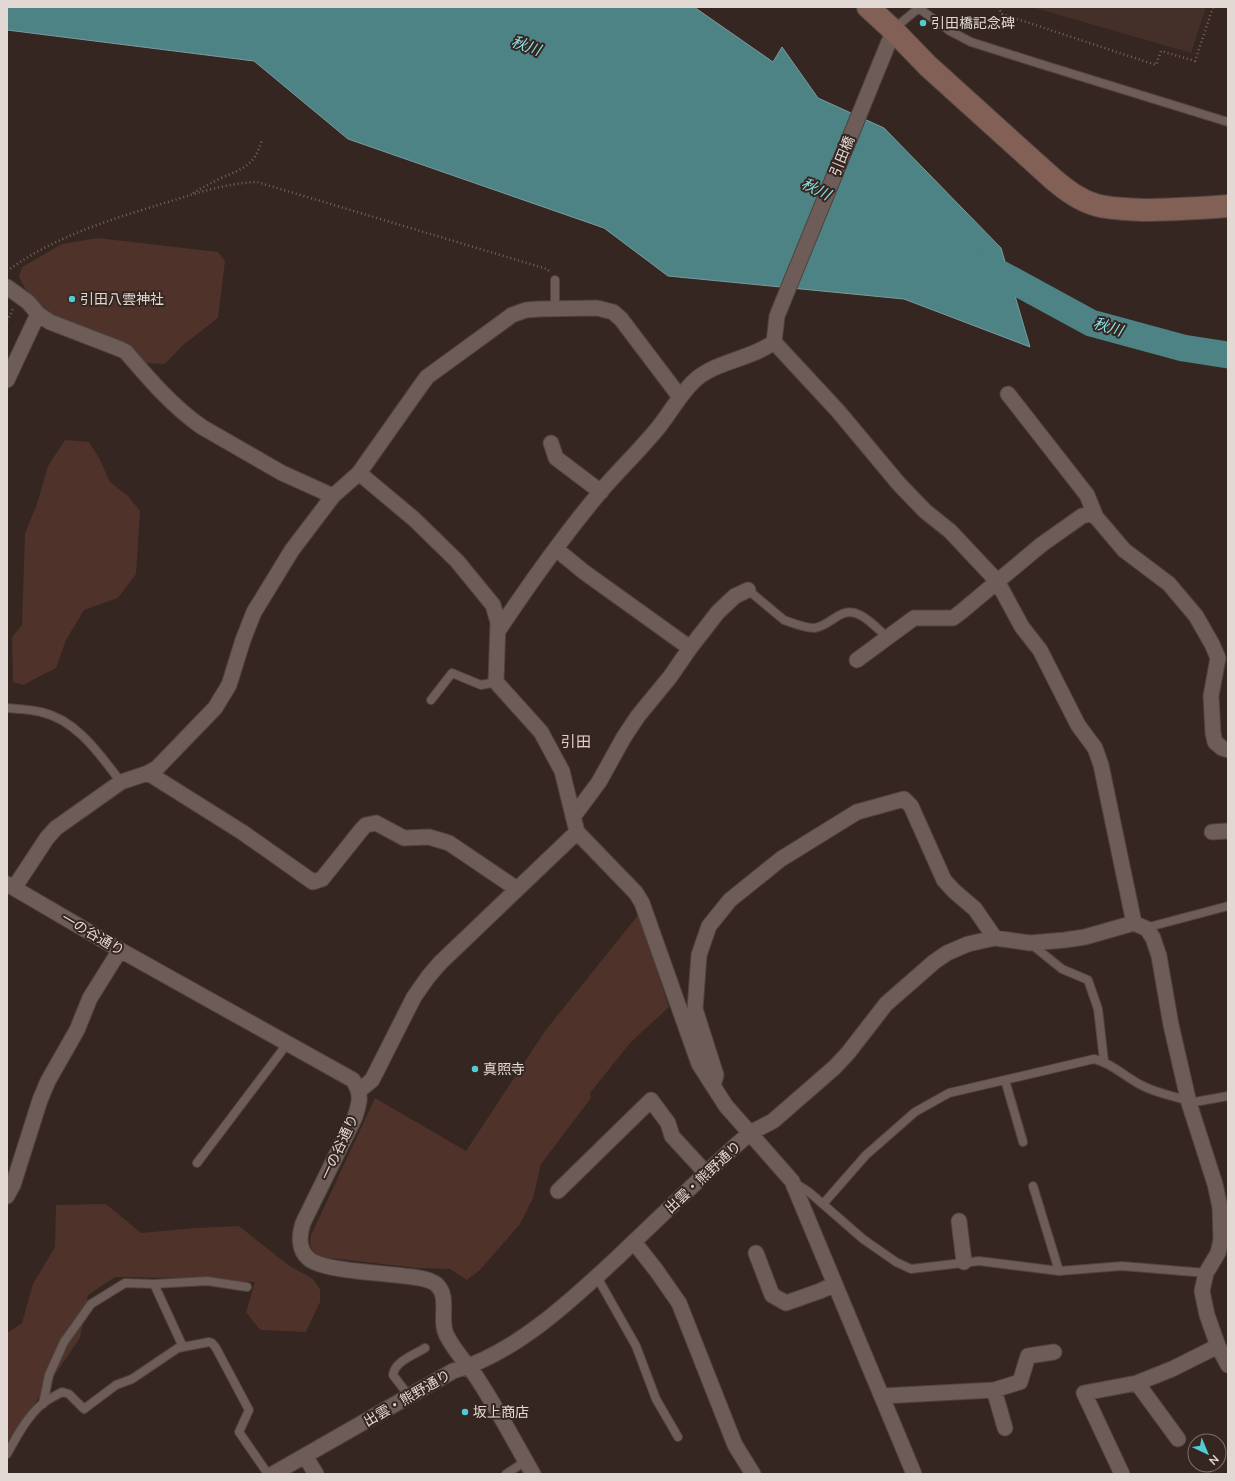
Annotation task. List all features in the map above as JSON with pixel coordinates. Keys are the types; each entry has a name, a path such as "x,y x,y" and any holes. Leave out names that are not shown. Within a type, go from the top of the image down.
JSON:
{"street":[{"path":"868,7 891,38 928,66 1053,179 1081,199 1103,207 1126,209 1174,210 1228,206"},
{"name":"引田橋","path":"774,342 777,316 787,290 891,38"},
{"path":"7,286 28,302 38,314 50,322 126,352 158,389 190,419 282,473 333,496"},
{"path":"11,886 56,828 121,782 148,773 157,768 215,708 229,685 243,640 254,612 292,550 333,496 359,473 428,377 512,315 526,310 555,309 597,308 613,312 628,326 680,397"},
{"path":"7,380 38,314"},
{"path":"498,630 556,549 601,492 658,427 693,382 708,370 739,360 766,348 774,342 834,406 899,484 925,511 950,531 997,581 1022,627 1040,650 1078,724 1095,748 1102,764 1140,926 1153,938 1159,956 1171,1025 1189,1102 1215,1184 1220,1207 1223,1252 1206,1273 1202,1291 1207,1315 1218,1346 1228,1365"},
{"path":"1008,394 1087,495 1096,517 1124,550 1169,584 1196,616 1218,658 1211,696 1213,733 1216,742 1222,748 1228,750"},
{"path":"551,442 556,458 601,492"},
{"path":"359,473 414,518 457,561 493,605 498,622 496,682 541,732 562,771 577,832 636,893 642,902 699,1064 726,1106 792,1181 914,1474"},
{"path":"857,660 914,618 953,618 1041,545 1082,516 1090,514 1096,517"},
{"path":"556,549 584,572 690,648"},
{"path":"573,817 599,782 624,737 638,716 670,677 690,648 718,612 735,596 748,590"},
{"path":"148,773 242,832 314,882 322,879 366,825 376,823 404,838 429,837 449,843 517,889"},
{"path":"713,1086 716,1075 694,1009 699,955 709,926 730,900 781,859 857,812 904,799 911,806 944,880 954,891 975,909 995,938"},
{"path":"1212,832 1228,831"},
{"path":"360,1090 372,1080 414,997 428,977 440,963 577,832"},
{"name":"一の谷通り","path":"11,886 120,950 353,1080 360,1090 360,1102 355,1117 303,1223 300,1232 301,1246 308,1259 319,1264 334,1268 421,1278 436,1284 443,1294 443,1326 446,1334 455,1350 474,1375 530,1468"},
{"name":"出雲・熊野通り","path":"273,1474 453,1371 468,1367 500,1351 564,1307 750,1133 773,1121 835,1067 848,1053 886,1004 947,952 968,944 995,938 1030,943 1085,937 1140,926"},
{"path":"7,1196 13,1185 40,1100 48,1081 77,1030 90,998 120,950"},
{"path":"558,1191 651,1100 668,1123 672,1136 706,1174"},
{"path":"959,1221 964,1262"},
{"path":"634,1242 679,1303 735,1445 753,1474"},
{"path":"756,1253 772,1295 786,1303 835,1284"},
{"path":"1122,1474 1084,1393 1137,1383 1172,1369 1218,1346"},
{"path":"882,1396 994,1390 1020,1382 1028,1356 1054,1352"},
{"path":"1137,1383 1178,1439"},
{"path":"994,1390 1005,1428"},
{"path":"305,1456 316,1474"}],"lane":[{"path":"891,38 902,22 918,7 950,31 971,42 1228,122"},
{"path":"555,280 555,309"},
{"path":"748,590 784,620 790,623 813,628 821,626 842,613 848,612 860,615 887,637"},
{"path":"431,700 452,673 481,685 496,682"},
{"path":"7,708 42,712 65,722 84,738 121,782"},
{"path":"1140,926 1228,906"},
{"path":"1030,943 1062,969 1088,980 1098,1010 1104,1061"},
{"path":"197,1163 287,1044"},
{"path":"823,1204 866,1155 915,1112 949,1093 1094,1059 1104,1061 1140,1085 1189,1102 1228,1096"},
{"path":"1005,1080 1023,1142"},
{"path":"792,1181 809,1192 869,1242 896,1262 911,1269 979,1261 1060,1271 1122,1266 1206,1273"},
{"path":"1033,1186 1060,1271"},
{"path":"597,1277 636,1346 656,1399 678,1437"},
{"path":"43,1404 49,1375 64,1342 91,1304 125,1283 154,1284 207,1281 247,1287"},
{"path":"154,1284 183,1347"},
{"path":"7,1454 21,1430 34,1413 43,1404 62,1392 69,1394 84,1409 116,1385 132,1379 178,1348 209,1342 216,1348 249,1410 239,1432 268,1474"},
{"path":"409,1396 393,1375 394,1371 400,1363 425,1348"},
{"path":"506,1474 530,1468"}],"path":[{"path":"998,7 1002,14 1156,65 1161,51 1195,61 1213,7"},
{"path":"189,195 241,170 248,165 258,153 262,140"},
{"path":"7,271 44,248 78,232 125,214 189,195 242,183 257,182 547,268 555,280"}],"shaded area":[{"path":"1032,7 1206,7 1191,53"},
{"path":"98,238 218,252 225,261 218,318 182,346 165,364 142,363 99,332 44,311 33,303 19,277 22,267 62,244"},
{"path":"65,440 89,442 99,458 110,482 128,496 140,511 136,574 118,598 84,610 66,640 56,668 23,685 13,682 12,637 22,625 25,533 37,504 48,466"},
{"path":"639,914 669,1007 630,1043 590,1093 591,1098 541,1164 533,1198 520,1224 480,1270 467,1280 450,1269 417,1268 321,1257 315,1252 310,1245 311,1235 375,1098 466,1151 545,1031"},
{"path":"106,1204 141,1233 239,1226 288,1265 313,1279 320,1289 320,1302 306,1332 260,1330 246,1312 255,1282 181,1278 115,1277 88,1295 80,1338 7,1444 7,1333 22,1323 33,1284 55,1247 56,1205"}],"water":[{"path":"7,7 694,7 773,62 782,47 818,98 884,128 1001,248 1030,347 904,299 668,276 604,228 348,139 254,61 7,30"}],"waterway":[{"name":"秋川","path":"976,266 1001,274 1091,323 1183,348 1228,355"}],"place":[{"name":"引田橋記念碑","path":"923,23"},
{"name":"引田八雲神社","path":"72,299"},
{"name":"真照寺","path":"475,1069"},
{"name":"坂上商店","path":"465,1412"}],"district":[{"name":"引田","path":"576,742"}]}
